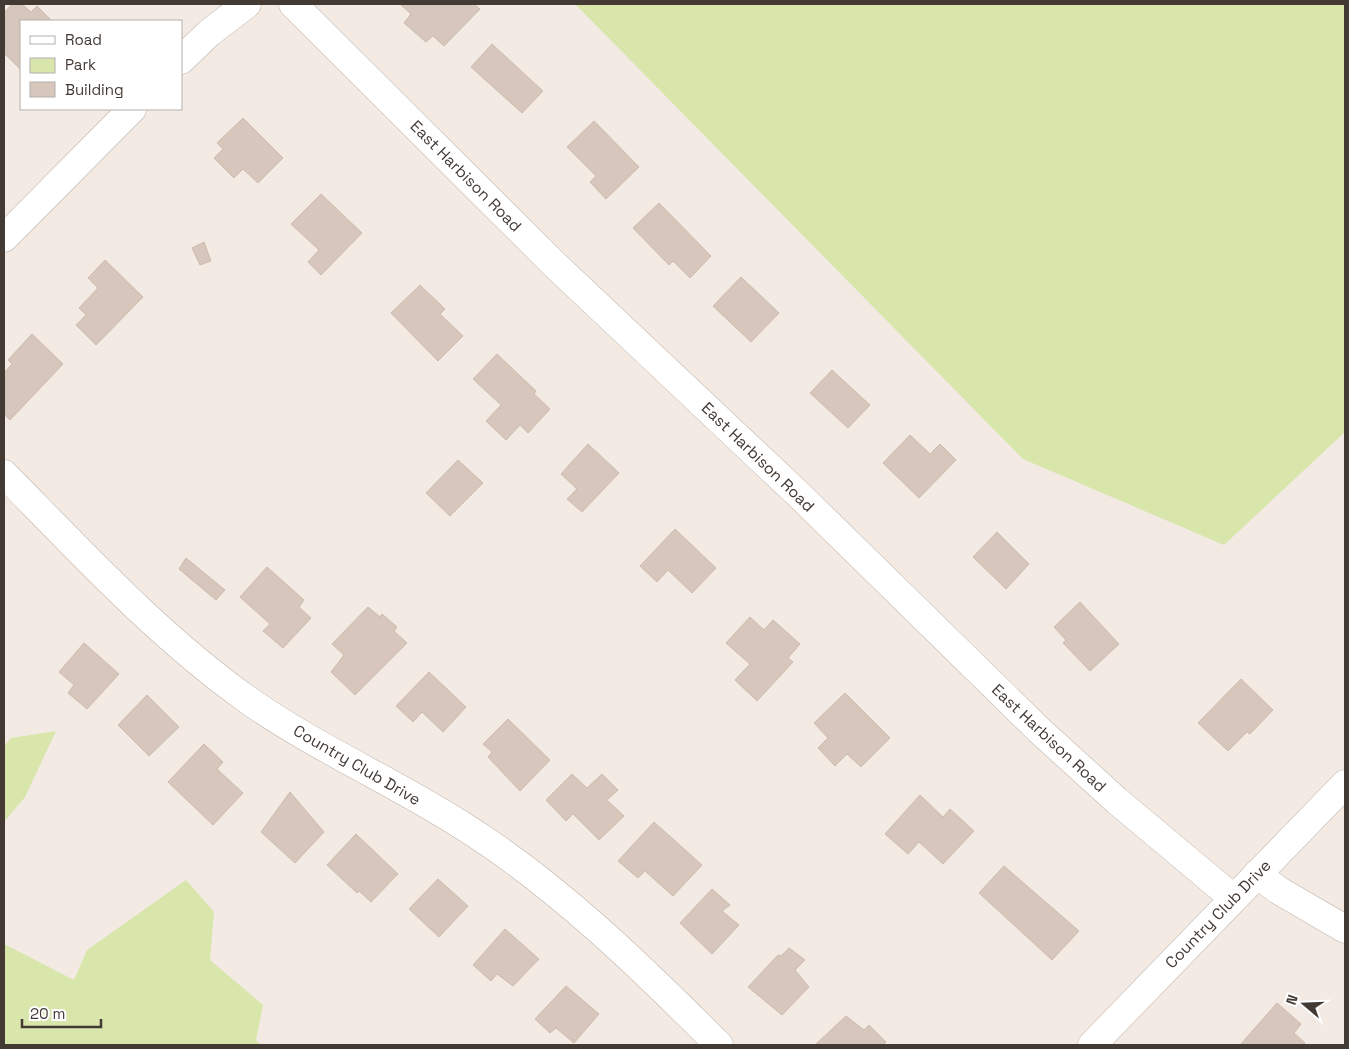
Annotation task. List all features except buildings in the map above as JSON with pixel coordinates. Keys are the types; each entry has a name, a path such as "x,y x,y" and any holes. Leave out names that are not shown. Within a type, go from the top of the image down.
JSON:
{"street":[{"path":"182,59 209,32 247,4"},
{"name":"East Harbison Road","path":"293,4 554,264 797,493 1039,730 1116,800 1233,898"},
{"path":"4,238 131,110"},
{"name":"Country Club Drive","path":"4,474 103,574 196,658 248,700 343,758 464,826 517,864 575,910 719,1045"},
{"name":"Country Club Drive","path":"1092,1045 1345,784"},
{"path":"1258,874 1278,890 1345,929"}],"green space":[{"path":"575,4 1345,4 1345,432 1224,545 1023,459"},
{"path":"56,731 25,797 4,822 4,746 11,738"},
{"path":"186,880 214,912 210,960 263,1005 256,1040 261,1045 4,1045 4,944 74,980 87,950"}]}
